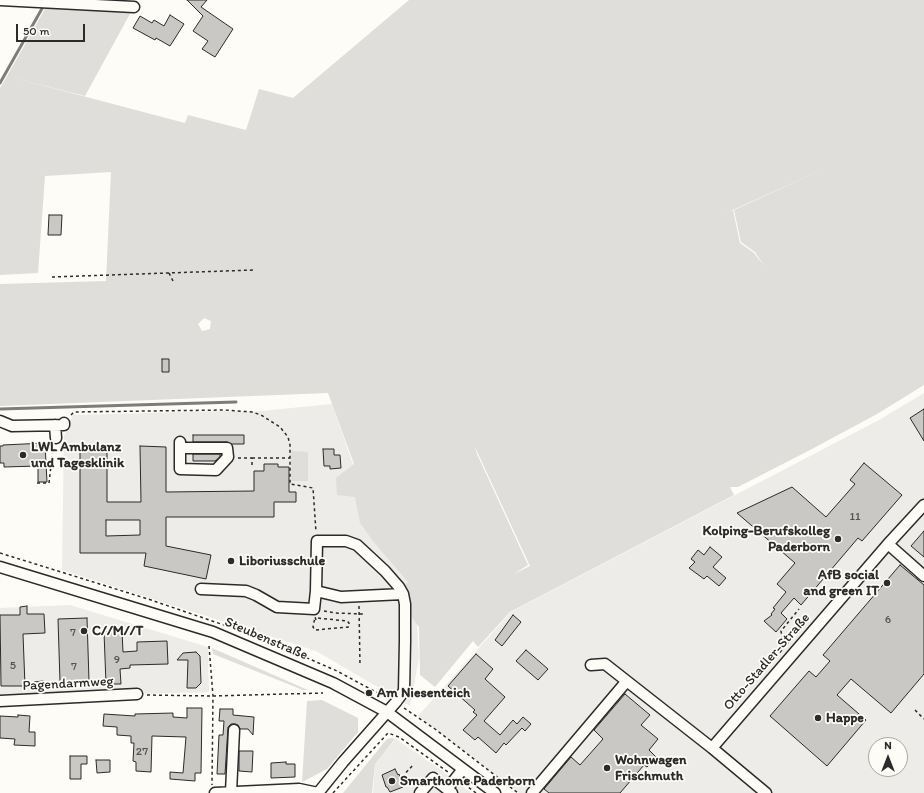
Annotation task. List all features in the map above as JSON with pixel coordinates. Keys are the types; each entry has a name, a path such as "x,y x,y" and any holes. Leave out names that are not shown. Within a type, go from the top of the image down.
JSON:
{"street":[{"path":"0,0 134,7"},
{"path":"0,421 12,426 60,424 56,438"},
{"path":"180,445 228,448 228,457 216,470 180,469 180,445"},
{"name":"Otto-Stadler-Straße","path":"712,748 888,544 924,505"},
{"path":"201,589 246,591 277,607 314,608 316,591 317,541 346,542 357,545 380,566 399,587 403,594 405,604 404,691 388,712 342,762 318,793 299,789 231,792 213,789"},
{"path":"888,544 924,576"},
{"name":"Steubenstraße","path":"0,566 214,632 333,683 388,712 495,793"},
{"path":"316,591 341,597 403,594"},
{"path":"591,665 605,664 712,748 766,793"},
{"path":"532,793 626,682"},
{"name":"Pagendarmweg","path":"0,701 137,694"},
{"path":"231,792 234,730"},
{"path":"420,793 433,778 449,791 456,777 463,769"}],"path":[{"path":"52,278 254,270"},
{"path":"169,273 173,281"},
{"path":"37,483 48,483 54,442 56,438"},
{"path":"228,457 290,458"},
{"path":"252,458 252,467"},
{"path":"315,630 349,627 349,623 347,621 315,617 314,608 335,613 364,614"},
{"path":"787,644 782,637 781,631 799,609"},
{"path":"360,614 360,666"},
{"path":"776,657 809,618"},
{"path":"313,620 313,627 315,630"},
{"path":"209,646 213,696 213,789"},
{"path":"137,694 213,696 323,693"},
{"path":"396,702 435,729 518,793"},
{"path":"915,710 924,719"},
{"path":"333,793 388,733 399,737 476,793"},
{"path":"402,777 413,765"}],"shaded area":[{"path":"50,0 98,0 98,8 131,12 85,96 7,76"},
{"path":"409,0 924,0 924,385 877,414 812,449 738,487 730,487 734,495 510,612 478,647 473,641 435,687 420,675 419,627 410,615 402,590 408,582 373,541 360,523 355,497 337,495 336,478 354,464 328,393 0,406 0,284 106,281 111,172 45,176 38,273 0,275 0,88 7,76 185,123 188,115 246,130 259,89 293,98","holes":["833,165 734,210 741,242 755,252 764,266 754,253 740,243 733,210 717,217","204,318 211,321 210,329 202,331 198,324","475,447 530,566 514,574 528,565"]},
{"path":"924,393 924,793 519,793 418,716 511,612 879,420"},
{"name":"Liboriusschule","path":"332,404 375,528 408,574 416,604 419,658 410,706 316,651 62,570 64,436 73,415 224,411 251,412"},
{"path":"291,451 308,452 308,481 291,481"},
{"path":"70,605 208,647 209,692 0,698 0,608"},
{"path":"212,648 308,690 303,690 213,654"},
{"path":"322,700 358,718 358,732 327,769 302,782 307,701"},
{"path":"387,739 395,739 375,764 372,793 343,793"},
{"path":"396,739 454,779 471,793 373,793 375,764"}],"building":[{"path":"187,0 207,0 201,7 233,29 215,57 202,49 208,41 193,31 203,16"},
{"path":"170,15 184,24 170,46 133,28 140,16 152,23 154,20 164,26"},
{"path":"49,215 62,215 61,235 48,235"},
{"path":"162,359 169,359 169,372 162,372"},
{"path":"924,409 924,441 910,418"},
{"path":"193,435 244,435 244,444 232,444 227,442 193,442"},
{"name":"LWL Ambulanz und Tagesklinik","path":"45,443 47,482 38,482 38,466 4,467 4,463 0,463 0,446"},
{"path":"140,446 166,447 166,492 254,491 254,471 264,471 264,464 278,464 278,467 289,467 289,492 296,492 296,502 274,502 274,517 166,517 166,546 211,555 206,579 144,566 146,553 80,553 80,447 107,447 107,502 141,502","holes":["106,520 140,520 140,535 106,536"]},
{"path":"323,449 334,449 334,455 340,455 341,468 330,469 330,466 324,466"},
{"path":"193,454 220,454 220,457 215,461 193,461"},
{"path":"864,463 902,495 862,541 858,538 801,605 794,598 781,613 787,619 776,632 764,621 772,615 771,614 775,609 773,608 786,592 777,584 795,563 737,513 792,487 826,517 855,484 850,480"},
{"path":"924,531 924,557 911,546"},
{"path":"710,547 722,557 713,567 726,578 719,586 707,576 704,579 689,568 695,562 691,559 698,550 704,555"},
{"path":"900,565 924,585 924,674 891,713 851,679 837,695 866,720 827,766 770,716 809,671 816,677 830,661 823,655"},
{"path":"27,606 27,614 44,614 45,633 23,634 25,686 1,686 0,615 20,615 20,607"},
{"path":"513,615 521,622 502,646 495,640"},
{"path":"87,618 89,681 60,682 58,619"},
{"path":"122,631 123,652 137,651 137,642 167,641 168,664 130,665 130,668 120,669 121,684 106,684 104,632"},
{"path":"526,650 548,669 538,680 516,661"},
{"path":"196,652 200,656 201,683 196,688 187,688 188,660 177,660 183,653"},
{"path":"476,654 493,669 485,679 505,697 484,721 500,735 513,720 517,724 523,717 531,724 525,731 522,728 506,745 504,743 496,753 478,737 475,740 463,730 477,715 473,712 475,710 448,686"},
{"path":"43,681 43,689 35,690 34,682"},
{"path":"625,694 650,715 641,725 658,739 649,750 656,757 647,767 644,765 620,793 549,793 544,789 571,757 580,765 603,739 594,730"},
{"path":"187,708 202,708 201,773 195,773 195,781 170,779 170,772 183,773 186,737 152,736 151,772 136,771 136,762 133,761 134,743 131,743 131,736 117,735 117,727 103,726 104,714 135,716 135,714 173,713 173,717 187,718"},
{"path":"220,709 233,709 233,715 254,717 253,735 248,729 240,729 238,725 235,724 231,724 228,727 225,774 217,774 219,735 223,735 224,721 219,721"},
{"path":"18,715 30,716 29,732 35,732 35,746 14,745 15,739 0,738 0,716 18,717"},
{"path":"239,751 253,751 252,772 239,771"},
{"path":"70,756 87,756 87,764 81,764 81,779 70,779"},
{"path":"96,760 110,760 110,772 97,773"},
{"path":"286,762 286,764 295,764 295,777 271,778 271,763"},
{"name":"Smarthome Paderborn","path":"395,769 398,775 399,774 403,787 390,792 386,787 382,775"}],"waterway":[{"path":"0,83 44,5"},
{"path":"0,409 236,402"}],"place":[{"name":"LWL Ambulanz und Tagesklinik","path":"23,455"},
{"name":"Kolping-Berufskolleg Paderborn","path":"838,539"},
{"name":"Liboriusschule","path":"231,561"},
{"name":"AfB social and green IT","path":"887,583"},
{"name":"C//M//T","path":"84,631"},
{"name":"Am Niesenteich","path":"369,693"},
{"name":"Happe","path":"818,718"},
{"name":"Wohnwagen Frischmuth","path":"607,768"},
{"name":"Smarthome Paderborn","path":"392,781"}]}
